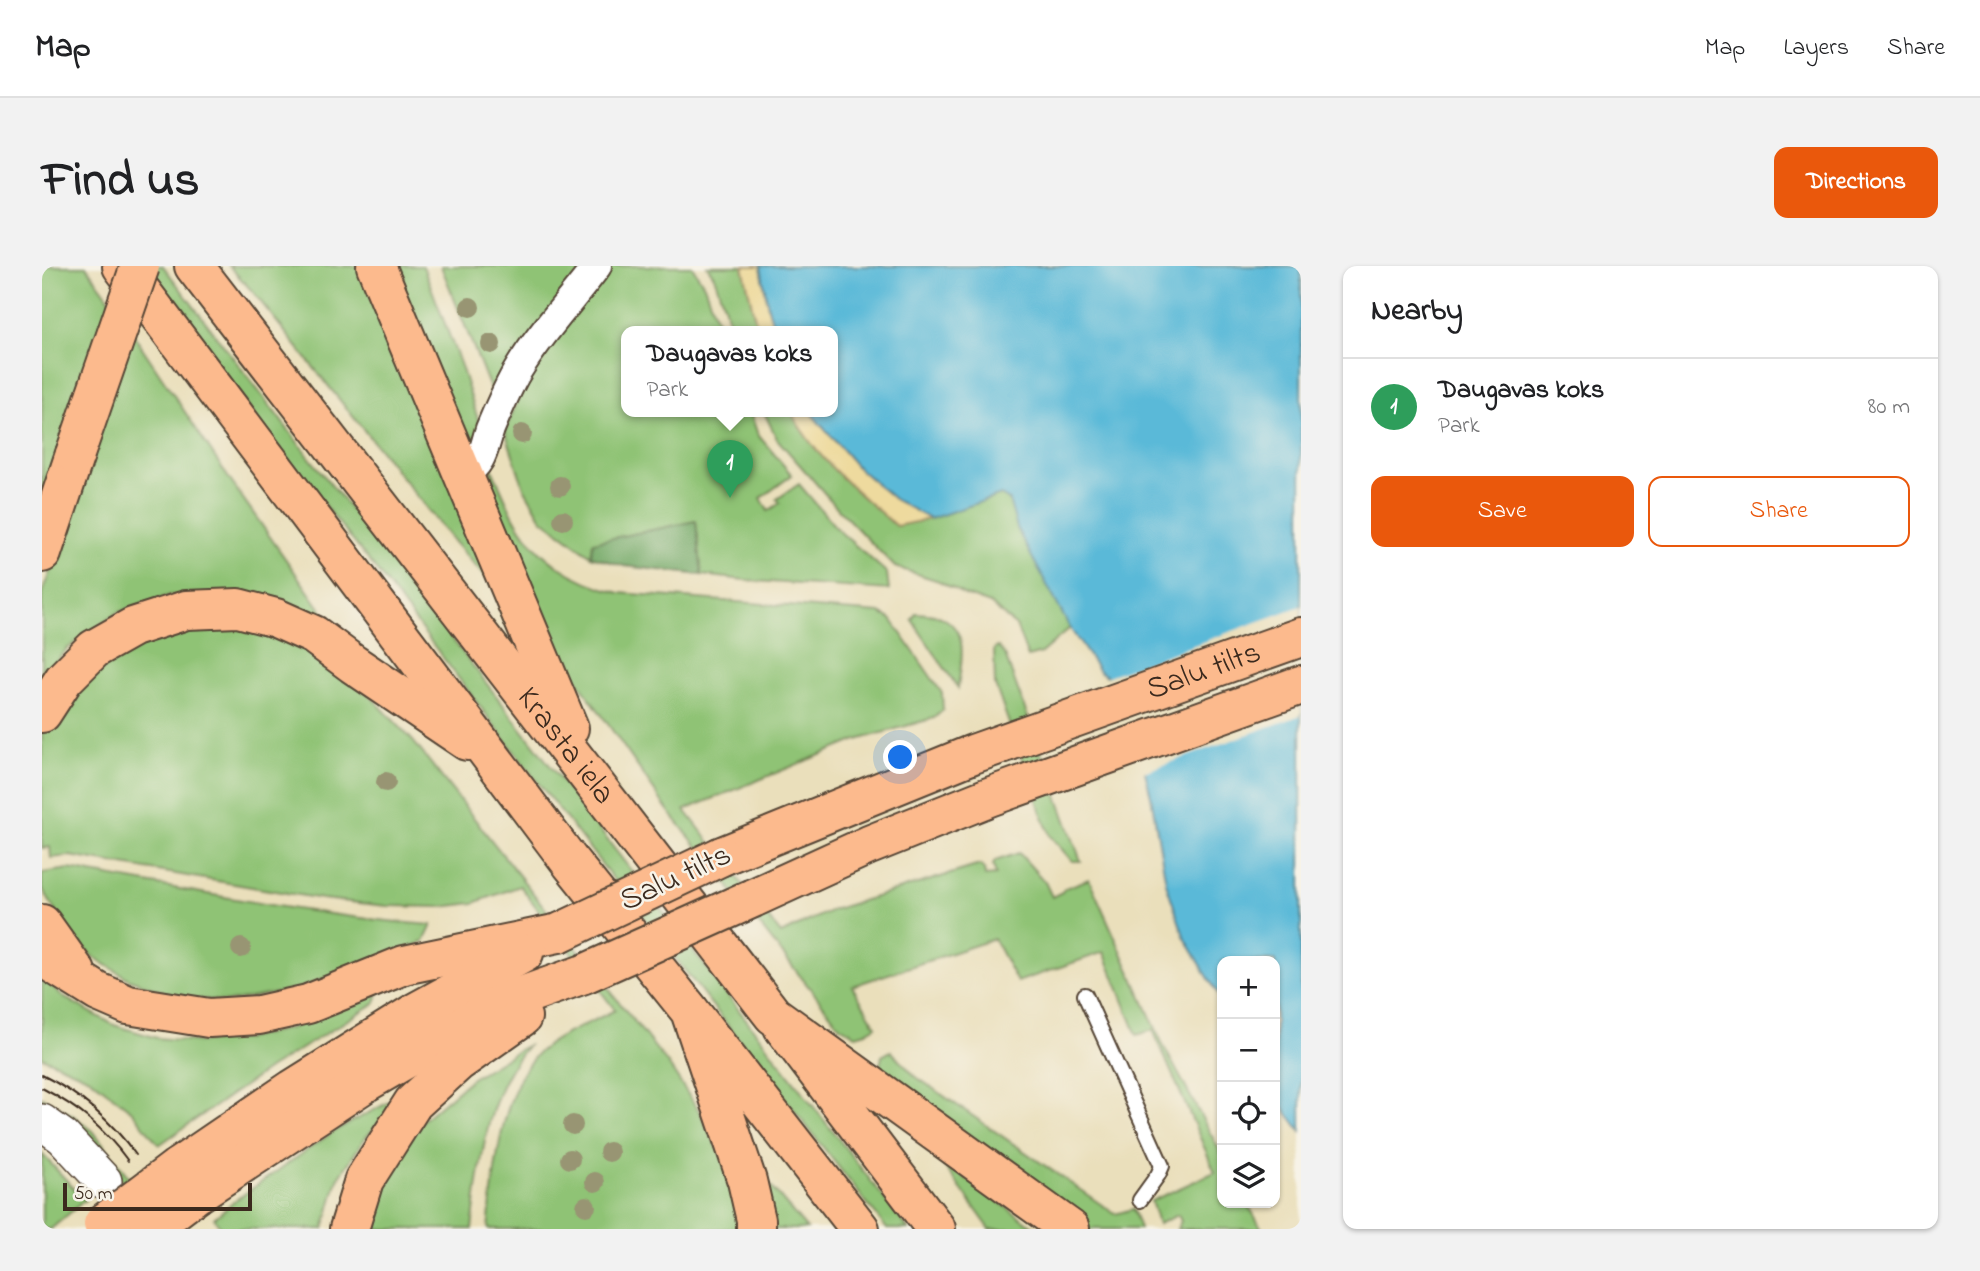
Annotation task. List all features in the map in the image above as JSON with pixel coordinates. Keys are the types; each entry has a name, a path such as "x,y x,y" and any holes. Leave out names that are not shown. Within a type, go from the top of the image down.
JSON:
{"main road":[{"name":"Krasta iela","path":"122,266 571,863 860,1229"},
{"path":"43,550 140,266"},
{"name":"Krasta iela","path":"194,266 936,1229"},
{"path":"376,266 588,775"},
{"path":"42,713 64,679 94,649 133,626 187,610 238,608 276,618 314,635 492,758"},
{"name":"Salu tilts","path":"150,1229 186,1181 293,1088 416,1012 559,933 722,856 973,754 1301,637"},
{"name":"Salu tilts","path":"100,1227 368,1081 502,1003 584,974 869,845 989,797 1301,685"},
{"path":"42,924 84,982"},
{"path":"42,957 98,992 128,1006 209,1018 259,1015 308,1004 404,965 559,933"},
{"path":"349,1229 364,1180 413,1102 458,1062 584,974"},
{"path":"690,1011 747,1181 756,1229"},
{"path":"773,1015 1070,1229"}],"street":[{"path":"464,475 475,468 482,457 490,431 517,371 597,266"},
{"path":"42,1122 63,1137 104,1181"}],"lane":[{"path":"1086,995 1162,1166 1140,1200"}],"green space":[{"path":"42,266 86,266 230,480 332,625 171,595 117,613 67,649 42,677 42,593 92,460 42,500"},
{"path":"143,266 163,266 908,1229 887,1229 532,775 381,576 259,423"},
{"path":"229,266 358,266 493,586 453,541 253,292"},
{"path":"388,266 423,266 461,366 482,432 466,451"},
{"path":"441,266 588,266 493,396"},
{"path":"609,266 692,266 704,285 719,326 621,326 621,417 752,417 758,435 792,475 761,498 768,511 780,503 777,499 799,484 838,530 887,573 889,590 702,575 696,521 594,542 591,556 542,519 524,488 505,431 529,373"},
{"path":"707,266 743,266 757,326 731,326 714,276"},
{"path":"766,417 794,417 824,459 896,526 930,519 1001,495 1009,500 1070,628 1041,653 1028,657 1016,626 990,604 939,581 895,567 841,512 777,439"},
{"path":"491,466 522,530 545,556 572,575 620,593 880,613 891,619 942,693 943,710 934,718 857,740 685,810 781,934 832,910 980,865 985,876 996,875 993,865 995,861 1019,853 1045,882 1052,897 1065,888 1089,879 1164,1047 1217,1146 1217,1208 1250,1208 1262,1229 1177,1229 1181,1221 1178,1215 1158,1224 1151,1201 1215,1172 1153,1030 1137,1035 1104,952 1017,982 994,939 852,986 876,1026 856,1035 840,1026 667,809 546,635 490,508"},
{"path":"696,521 702,575 624,566 591,556 593,542"},
{"path":"916,613 940,617 952,624 957,632 962,649 958,688 912,620"},
{"path":"254,625 292,639 360,685 413,741 668,1064 701,1114 730,1173 742,1229 488,1229 501,1135 516,1087 527,1067 540,1051 556,1040 615,1010 520,886 474,903 441,907 387,906 322,899 70,856 51,858 50,847 42,848 42,734 62,704 93,668 167,630"},
{"path":"998,647 1005,655 1081,861 1072,861 1050,836 995,685 994,649"},
{"path":"69,869 295,909 432,925 424,942 298,989 229,1002 179,997 129,979 92,956 65,928 42,888 42,873"},
{"path":"42,976 63,997 114,1025 157,1038 202,1042 245,1039 290,1028 378,993 375,1003 270,1068 159,1145 132,1111 90,1078 42,1057"},
{"path":"529,1044 514,1063 494,1107 482,1156 472,1229 366,1229 376,1187 423,1120 472,1078"},
{"path":"891,1051 915,1076 1115,1214 1133,1209 1140,1229 1089,1229 906,1100 879,1070 882,1056"},
{"path":"42,1097 93,1131 169,1229 156,1229 113,1169 42,1107"},
{"path":"389,1102 392,1105 390,1111 365,1138 338,1179 324,1229 222,1229 214,1218 336,1130"},
{"path":"42,1154 85,1200 51,1229 42,1229"},
{"path":"940,1160 1037,1229 990,1229"},
{"path":"766,1181 807,1229 771,1229"}],"sand":[{"path":"743,266 761,266 773,326 757,326"},
{"path":"794,417 814,417 858,468 894,499 930,519 896,526 824,459"}],"water":[{"path":"761,266 1301,266 1301,1131 1280,1104 1280,956 1217,956 1217,992 1184,936 1166,883 1145,772 1107,676 1099,671 1070,628 1018,531 1009,500 1001,495 930,519 894,499 858,468 814,417 838,417 838,326 773,326"}],"pier":[{"path":"1301,606 1301,715 1141,773 1103,678"}],"tram line":[{"path":"42,1075 94,1109 136,1155"},
{"path":"42,1088 90,1119 128,1161"}],"place":[{"name":"Daugavas koks","path":"730,498"}]}
